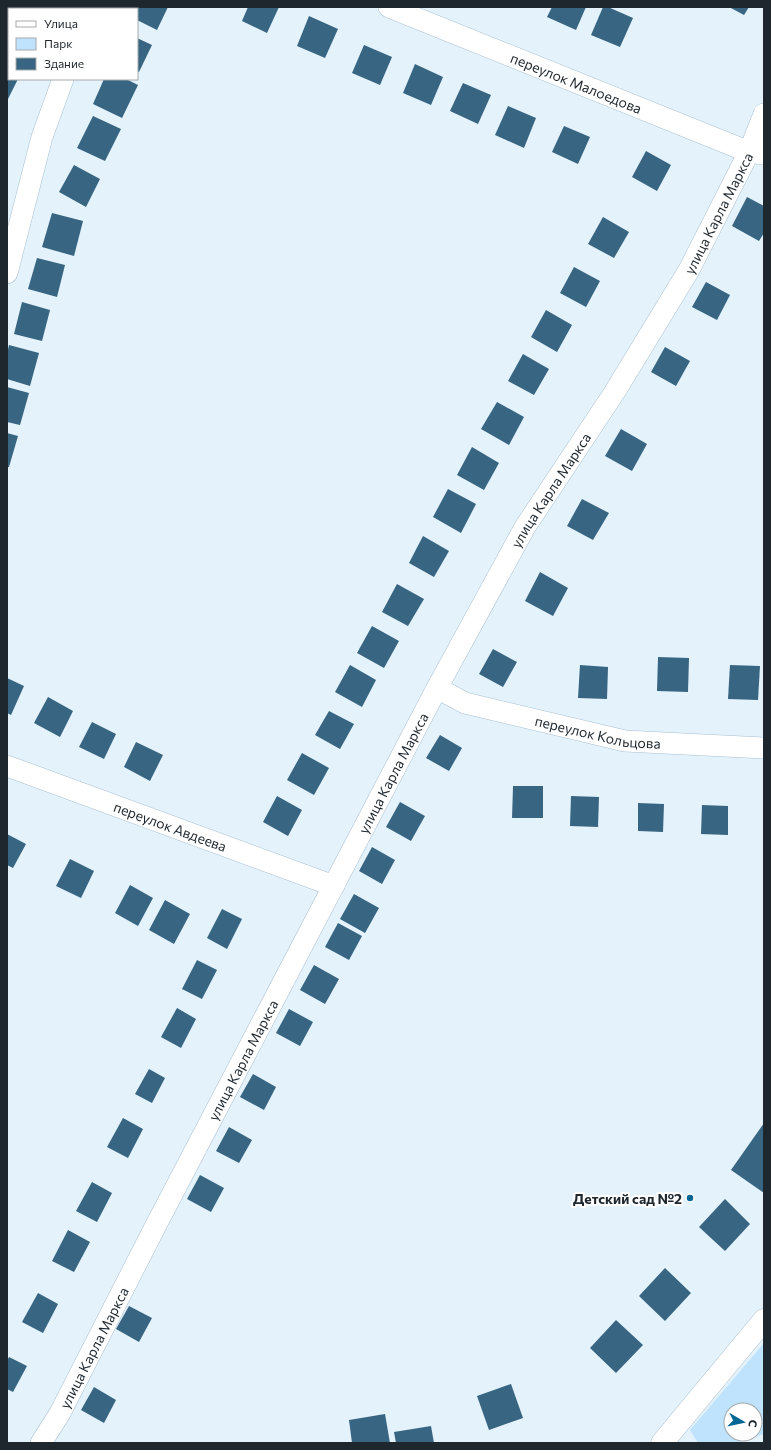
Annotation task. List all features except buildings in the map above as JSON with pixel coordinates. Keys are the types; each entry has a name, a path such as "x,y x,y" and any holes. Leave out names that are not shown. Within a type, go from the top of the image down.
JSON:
{"street":[{"name":"переулок Малоедова","path":"389,7 756,153"},
{"path":"7,273 42,137 63,80"},
{"name":"улица Карла Маркса","path":"41,1443 60,1413 437,688 525,527 614,393 689,270 756,153 764,114"},
{"name":"переулок Кольцова","path":"437,688 465,703 625,741 764,748"},
{"name":"переулок Авдеева","path":"7,766 334,886"},
{"path":"666,1441 764,1320"}],"green space":[{"path":"764,1343 764,1434 763,1402 723,1402 723,1442 739,1442 698,1443 690,1430"}],"place":[{"name":"Детский сад №2","path":"690,1198"}]}
